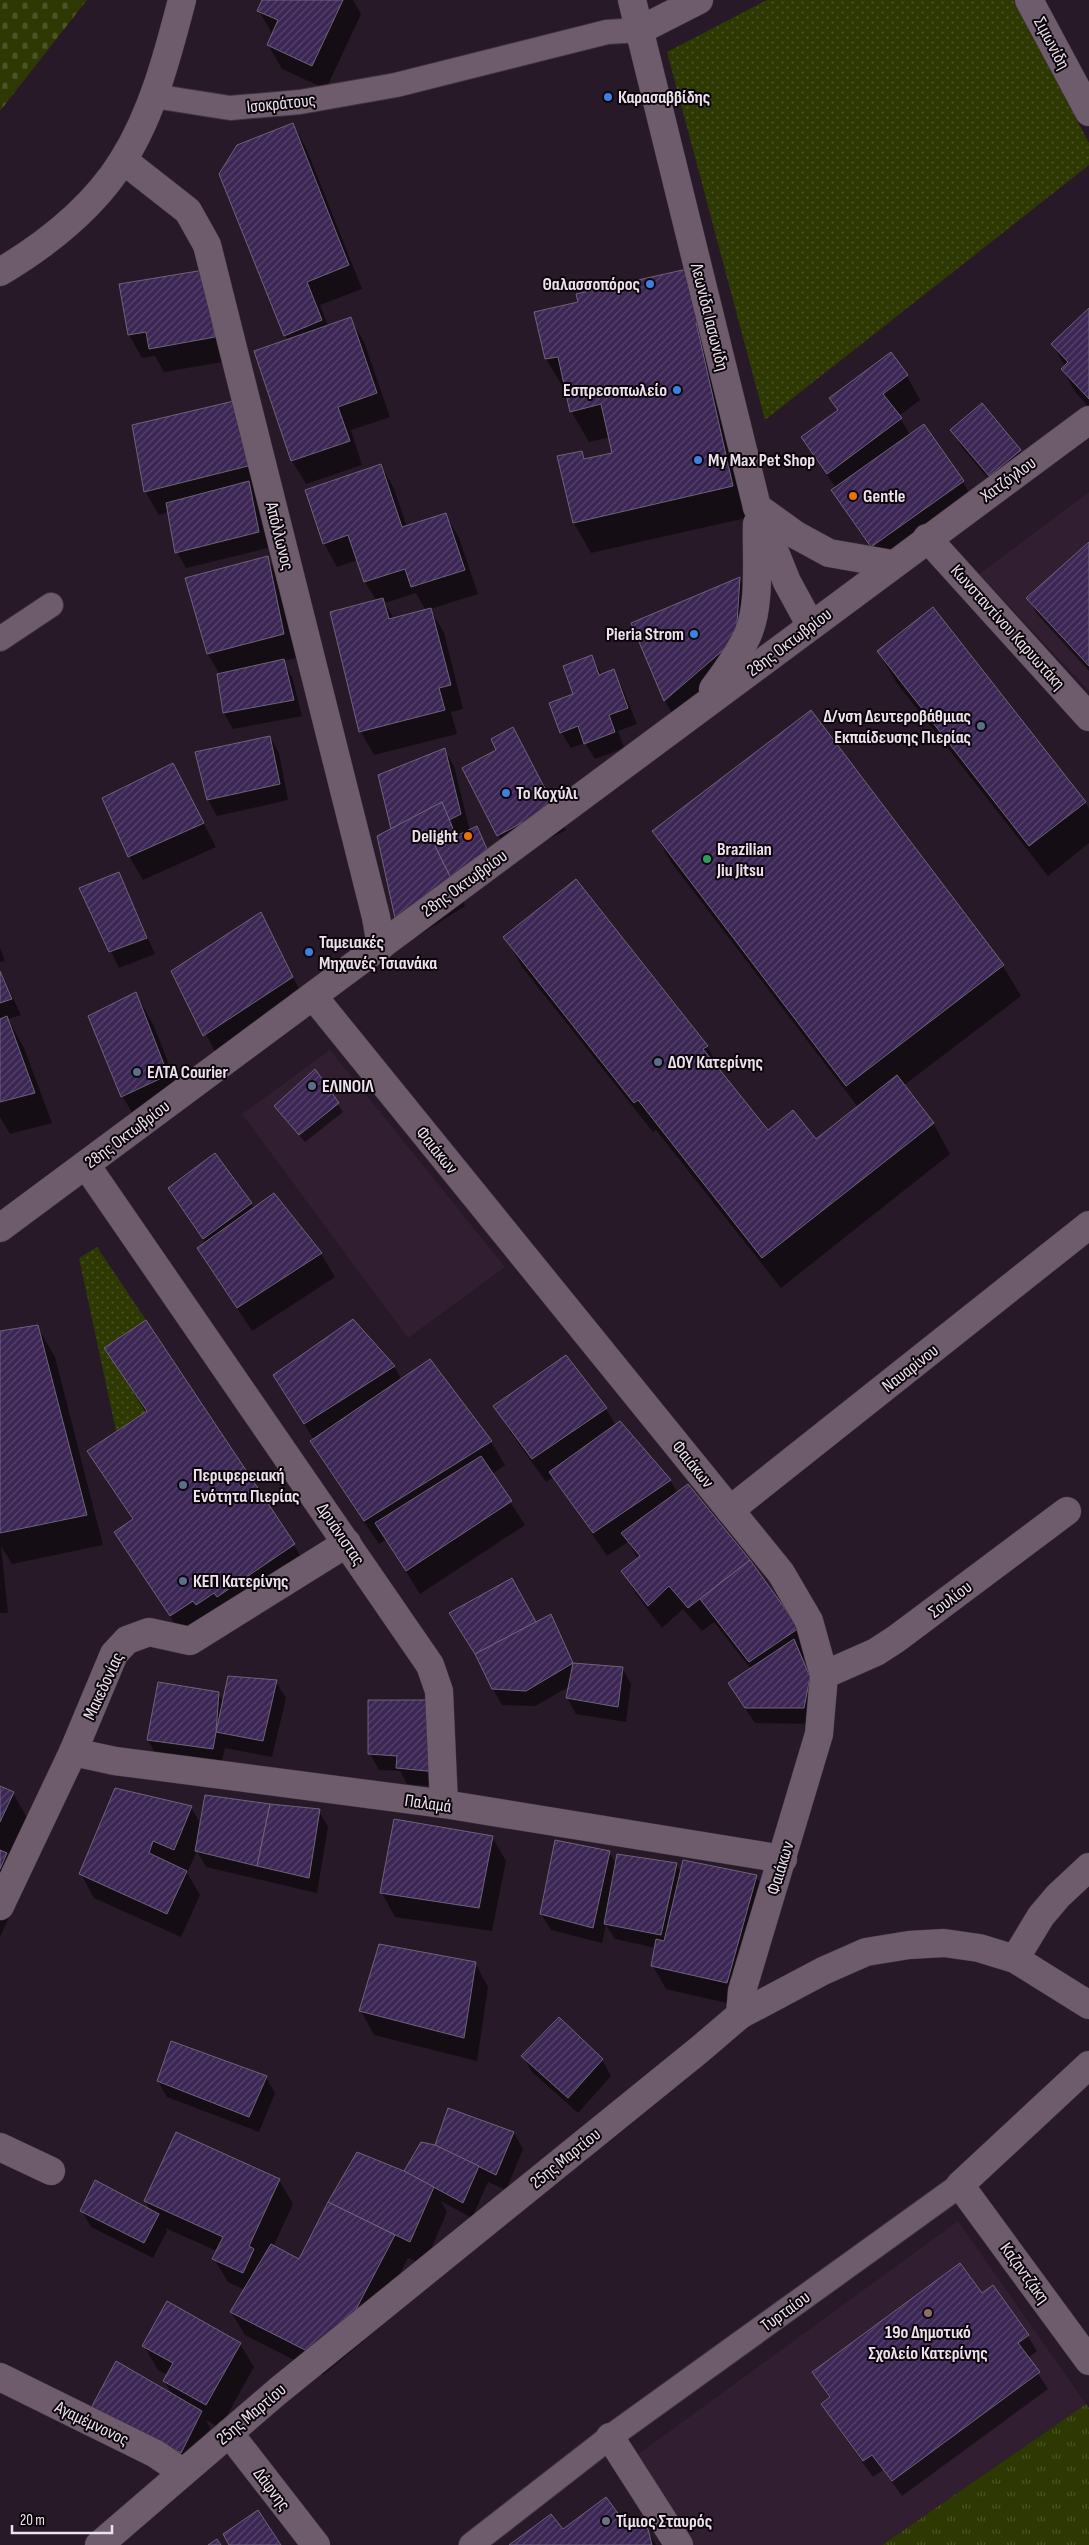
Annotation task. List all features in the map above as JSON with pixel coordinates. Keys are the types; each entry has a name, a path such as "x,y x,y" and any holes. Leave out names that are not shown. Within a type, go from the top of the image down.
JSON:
{"street":[{"path":"0,272 63,228 94,197 123,160 154,96 182,0"},
{"name":"Λεωνίδα Ιασωνίδη","path":"632,0 757,507 787,582 811,626"},
{"path":"640,30 699,0"},
{"name":"Σιμωνίδη","path":"1029,0 1089,112"},
{"name":"Ισοκράτους","path":"154,96 230,108 300,102 396,85 607,32 640,30"},
{"name":"Απόλλωνος","path":"123,160 188,211 207,245 376,917 381,946"},
{"name":"Χατζόγλου","path":"927,538 1089,420"},
{"path":"757,507 796,535 829,553 892,564"},
{"path":"695,713 732,664 749,633 756,596 757,507"},
{"name":"28ης Οκτωβρίου","path":"0,1228 695,713 927,538"},
{"name":"Κωνσταντίνου Καρυωτάκη","path":"927,538 1089,716"},
{"path":"0,639 50,605"},
{"name":"Φαιάκων","path":"313,996 781,1573 809,1621 824,1675 819,1734 742,1991 740,2015"},
{"name":"Δρυάνιστας","path":"86,1164 430,1665 439,1691 444,1804"},
{"name":"Ναυαρίνου","path":"730,1510 1089,1225"},
{"name":"Σουλίου","path":"824,1675 876,1652 896,1639 1067,1511"},
{"name":"Μακεδονίας","path":"0,1906 73,1752 114,1654 127,1640 148,1632 190,1641 347,1543"},
{"name":"Παλαμά","path":"73,1752 115,1761 444,1804 783,1859"},
{"path":"1015,1959 1041,1916 1058,1896 1089,1867"},
{"name":"25ης Μαρτίου","path":"99,2545 229,2433 740,2015 823,1971 866,1952 910,1945 944,1943 980,1948 1015,1959 1089,2005"},
{"name":"Τυρταίου","path":"471,2545 610,2437 960,2185 1089,2066"},
{"path":"0,2147 51,2170"},
{"name":"Καζαντζάκη","path":"960,2185 1089,2361"},
{"name":"Αγαμέμνονος","path":"0,2377 156,2454 182,2472"},
{"name":"Δάφνης","path":"229,2433 316,2545"},
{"path":"610,2437 679,2545"}],"shaded area":[{"path":"1089,492 1089,691 979,574"},
{"path":"330,1050 505,1267 408,1338 242,1114"},
{"name":"19ο Δημοτικό Σχολείο Κατερίνης","path":"958,2221 1086,2404 882,2545 692,2545 633,2458"}],"green space":[{"path":"0,0 87,0 0,111"},
{"path":"767,0 1014,0 1089,143 1089,165 765,420 667,52"},
{"path":"97,1247 146,1320 104,1348 147,1411 116,1431 79,1258"},
{"path":"1086,2404 1089,2408 1089,2545 882,2545"}],"building":[{"path":"262,0 343,0 312,66 267,45 278,20 257,11"},
{"path":"293,123 349,265 307,282 322,320 284,336 219,174 237,145"},
{"path":"687,269 699,322 696,322 733,486 573,523 557,456 582,451 584,459 612,453 601,404 570,412 558,357 545,359 534,312 578,302 576,294"},
{"path":"204,270 215,337 149,349 146,332 128,335 119,284"},
{"path":"1089,308 1089,399 1061,369 1068,362 1051,344"},
{"path":"351,317 377,393 338,407 350,441 291,461 254,351"},
{"path":"891,352 908,375 883,394 902,418 827,474 801,437 838,410 829,398"},
{"path":"234,401 248,466 144,492 132,425"},
{"path":"982,403 1021,450 989,476 950,430"},
{"path":"924,424 964,481 871,547 831,490"},
{"path":"381,464 402,527 446,513 465,570 411,587 405,569 364,582 348,535 323,544 305,490"},
{"path":"249,481 259,532 175,553 166,503"},
{"path":"1089,542 1089,666 1026,598"},
{"path":"268,556 284,634 207,654 185,578"},
{"path":"740,577 736,639 664,701 631,623"},
{"path":"383,598 389,619 431,608 451,685 439,688 445,710 359,732 330,612"},
{"name":"Δ/νση Δευτεροβάθμιας Εκπαίδευσης Πιερίας","path":"933,607 1086,802 1029,846 877,651"},
{"path":"592,655 599,675 614,669 628,708 609,715 615,732 584,744 578,726 560,733 549,703 573,694 563,666"},
{"path":"284,659 294,700 223,713 217,674"},
{"path":"811,710 1004,965 846,1086 652,831"},
{"path":"513,727 554,806 497,836 462,768 496,750 491,739"},
{"path":"270,736 280,784 207,800 195,752"},
{"path":"445,748 461,814 449,820 442,802 391,829 378,775"},
{"path":"173,763 204,823 128,857 102,798"},
{"path":"442,802 456,836 435,846 453,882 395,918 377,836"},
{"path":"477,826 490,856 453,882 435,846"},
{"path":"119,872 147,938 109,952 79,888"},
{"name":"ΔΟΥ Κατερίνης","path":"576,879 708,1046 703,1049 768,1130 793,1110 816,1139 897,1075 934,1123 762,1258 638,1100 634,1103 503,937"},
{"path":"261,912 293,977 203,1036 171,971"},
{"path":"0,971 12,999 0,1003"},
{"path":"136,992 168,1075 121,1097 88,1016"},
{"path":"7,1016 35,1093 0,1102 0,1019"},
{"name":"ΕΛΙΝΟΙΛ","path":"315,1069 339,1103 299,1135 274,1106"},
{"path":"215,1153 252,1203 203,1239 168,1188"},
{"path":"274,1193 322,1253 237,1308 197,1248"},
{"path":"353,1319 395,1366 304,1424 273,1375"},
{"name":"Περιφερειακή Ενότητα Πιερίας","path":"146,1320 295,1544 217,1597 214,1593 196,1605 193,1601 170,1616 114,1532 133,1519 87,1451 147,1411 104,1348"},
{"path":"38,1325 87,1515 0,1533 0,1331"},
{"path":"566,1355 607,1408 532,1459 493,1406"},
{"path":"430,1359 492,1441 364,1521 310,1441"},
{"path":"620,1421 671,1480 593,1533 549,1472"},
{"path":"481,1456 512,1501 406,1571 375,1523"},
{"path":"688,1484 750,1560 688,1608 669,1586 648,1606 621,1571 640,1556 621,1533"},
{"path":"750,1560 799,1628 749,1662 700,1599"},
{"path":"512,1578 536,1622 475,1654 449,1613"},
{"path":"551,1614 573,1663 526,1691 492,1689 475,1654"},
{"path":"794,1639 810,1677 804,1708 745,1708 728,1683"},
{"path":"573,1663 623,1667 618,1707 566,1698"},
{"path":"228,1676 277,1680 263,1741 216,1732"},
{"path":"158,1682 219,1692 213,1749 147,1740"},
{"path":"368,1700 433,1700 437,1772 396,1768 397,1756 368,1754"},
{"path":"0,1786 14,1792 0,1822"},
{"path":"115,1788 192,1806 174,1850 153,1841 149,1853 187,1871 167,1914 79,1874"},
{"path":"205,1795 270,1804 257,1866 195,1851"},
{"path":"270,1804 320,1809 309,1878 257,1866"},
{"path":"394,1819 493,1836 479,1908 380,1893"},
{"path":"555,1840 610,1851 593,1928 540,1914"},
{"path":"0,1850 7,1853 0,1869"},
{"path":"617,1854 677,1863 661,1935 604,1924"},
{"path":"683,1860 757,1875 727,1983 651,1966 656,1939 664,1941"},
{"path":"379,1944 476,1962 464,2038 359,2011"},
{"path":"559,2017 603,2059 568,2098 521,2056"},
{"path":"171,2041 267,2076 249,2117 157,2081"},
{"path":"448,2108 514,2132 496,2175 435,2145"},
{"path":"176,2132 280,2179 249,2246 254,2249 243,2273 212,2259 223,2237 144,2201"},
{"path":"421,2142 435,2145 479,2166 463,2203 404,2171"},
{"path":"357,2152 404,2171 434,2187 410,2242 328,2202"},
{"path":"95,2180 159,2214 144,2243 80,2211"},
{"path":"328,2202 395,2235 353,2315 309,2352 230,2312 271,2244 299,2259"},
{"path":"960,2263 982,2293 993,2285 1029,2335 1018,2343 1040,2372 892,2481 872,2455 863,2461 821,2404 830,2397 812,2372"},
{"path":"167,2301 241,2343 206,2405 163,2381 173,2363 142,2346"},
{"path":"116,2361 202,2411 181,2453 91,2408"},
{"name":"Τίμιος Σταυρός","path":"606,2497 623,2520 633,2519 642,2522 648,2529 652,2545 509,2545 551,2514 563,2529"},
{"path":"258,2510 281,2545 229,2545 223,2534"},
{"path":"217,2539 221,2545 208,2545"}],"place":[{"name":"Καρασαββίδης","path":"608,97"},
{"name":"Θαλασσοπόρος","path":"650,284"},
{"name":"Εσπρεσοπωλείο","path":"677,390"},
{"name":"My Max Pet Shop","path":"698,460"},
{"name":"Gentle","path":"853,496"},
{"name":"Pieria Strom","path":"694,634"},
{"name":"Δ/νση Δευτεροβάθμιας Εκπαίδευσης Πιερίας","path":"981,726"},
{"name":"Το Κοχύλι","path":"506,793"},
{"name":"Delight","path":"468,836"},
{"name":"Brazilian Jiu Jitsu","path":"707,859"},
{"name":"Ταμειακές Μηχανές Τσιανάκα","path":"309,952"},
{"name":"ΔΟΥ Κατερίνης","path":"658,1062"},
{"name":"ΕΛΤΑ Courier","path":"137,1072"},
{"name":"ΕΛΙΝΟΙΛ","path":"312,1086"},
{"name":"Περιφερειακή Ενότητα Πιερίας","path":"183,1485"},
{"name":"ΚΕΠ Κατερίνης","path":"183,1581"},
{"name":"19ο Δημοτικό Σχολείο Κατερίνης","path":"928,2313"},
{"name":"Τίμιος Σταυρός","path":"606,2521"}]}
